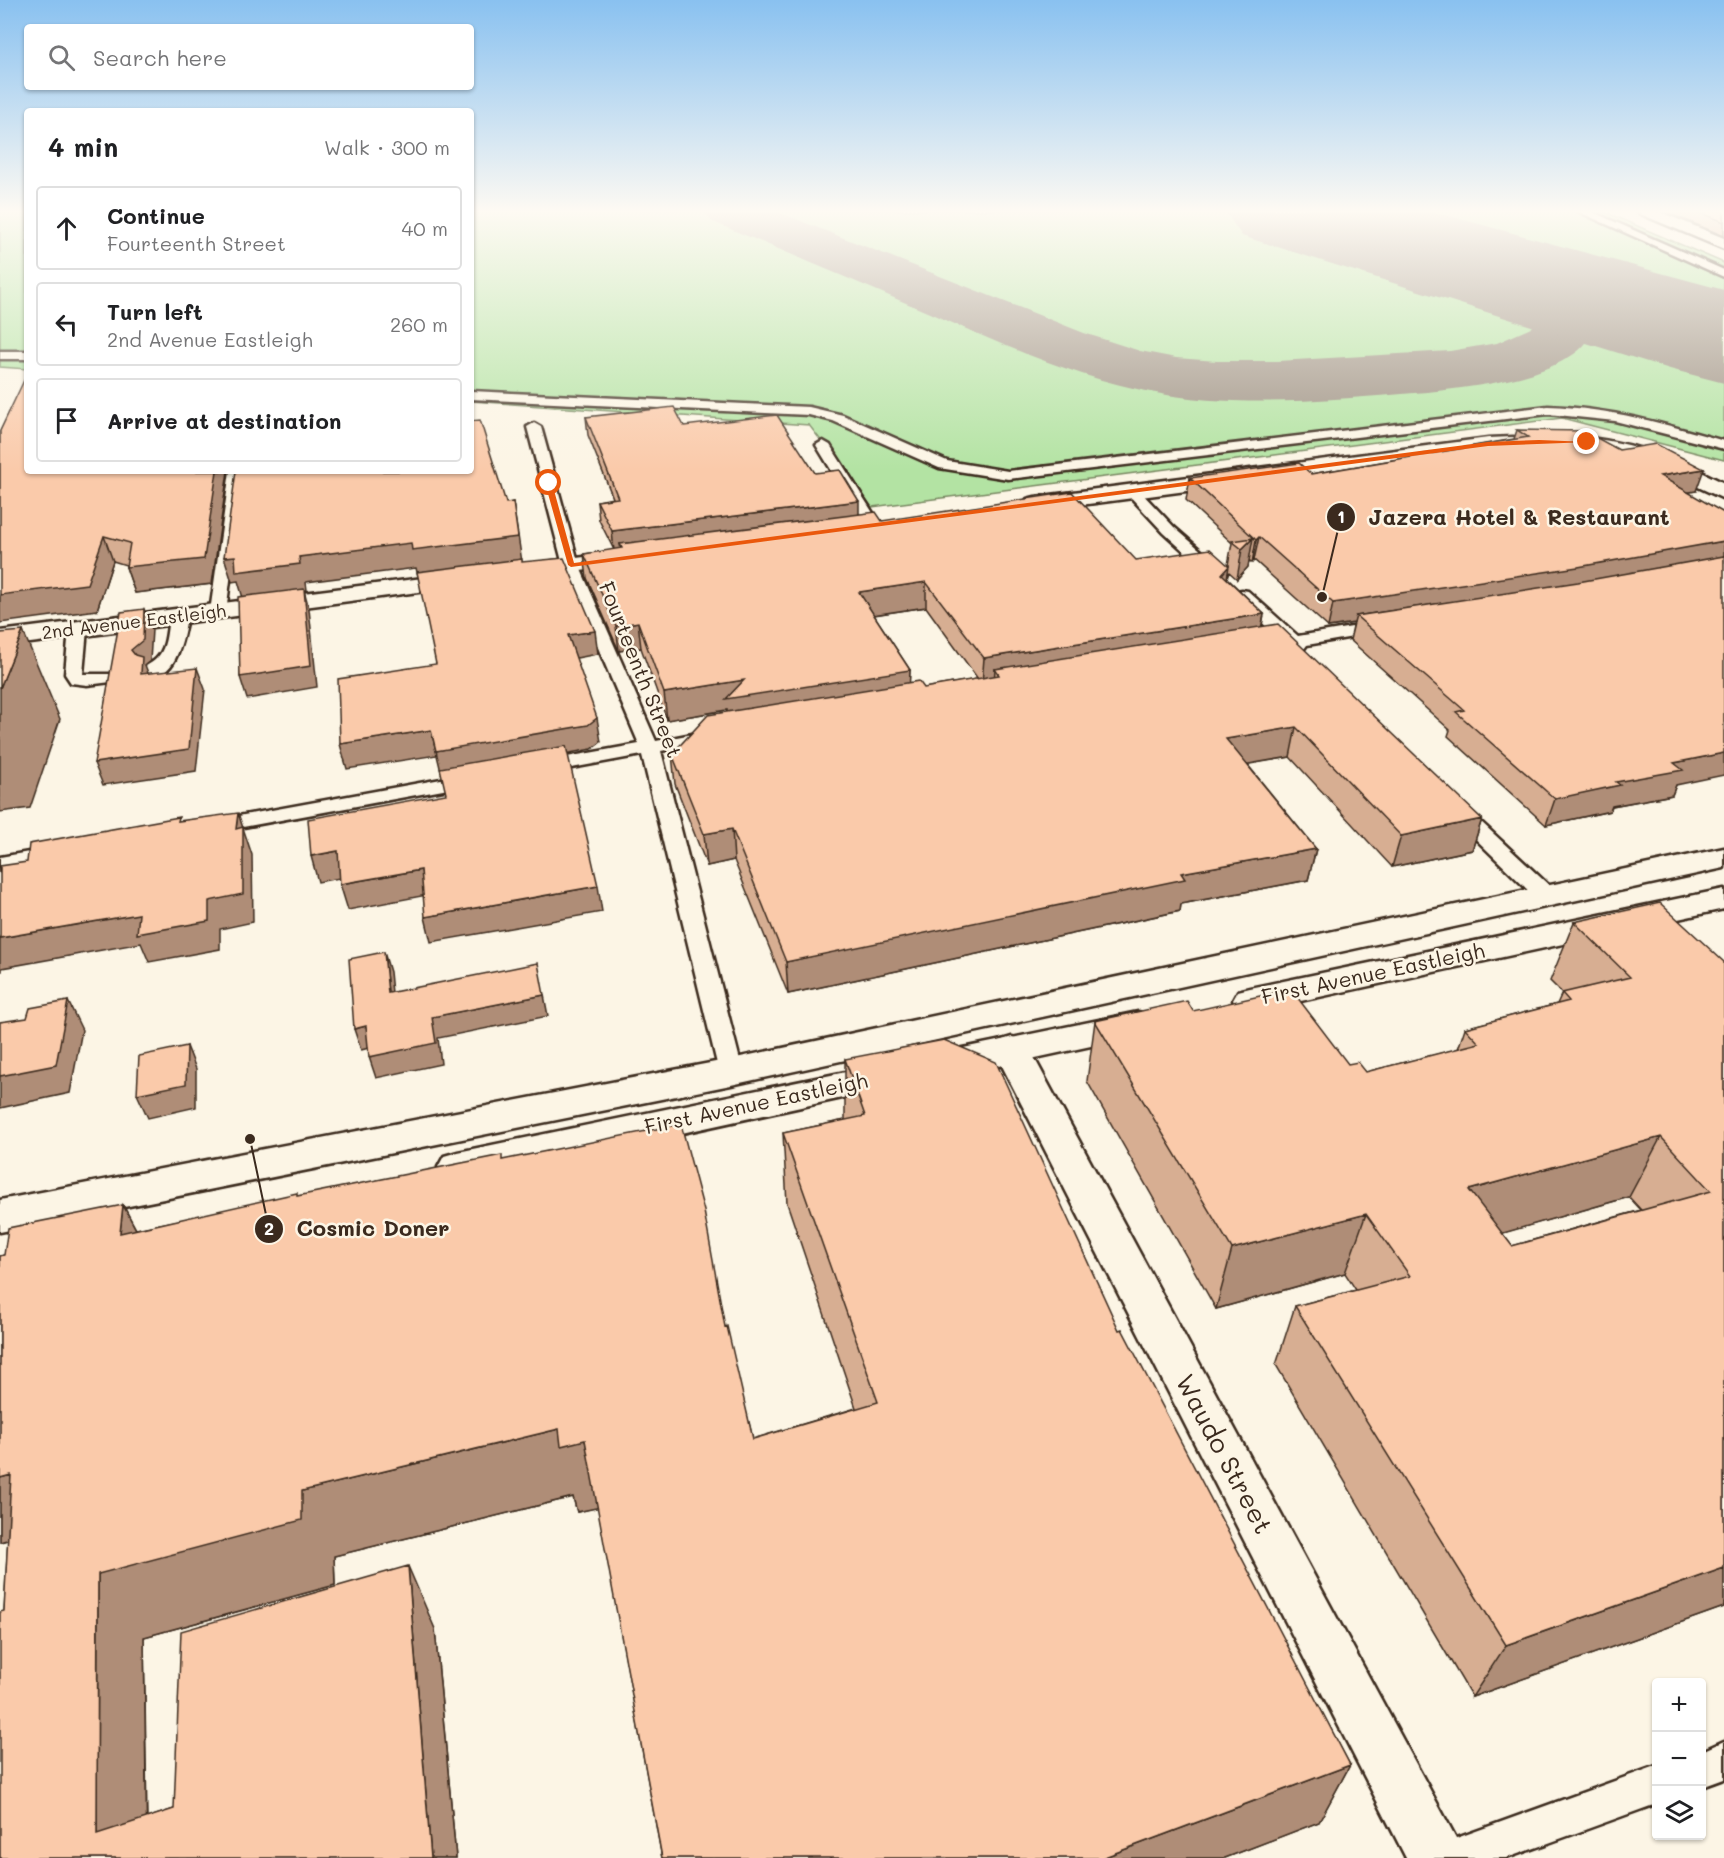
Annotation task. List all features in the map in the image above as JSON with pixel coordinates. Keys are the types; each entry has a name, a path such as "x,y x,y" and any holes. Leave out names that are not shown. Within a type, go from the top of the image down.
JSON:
{"street":[{"path":"1010,508 1488,444 1529,442"},
{"path":"1551,442 1587,442 1644,454 1667,462 1724,492"},
{"path":"851,530 885,525"},
{"name":"2nd Avenue Eastleigh","path":"0,639 652,555"},
{"name":"First Avenue Eastleigh","path":"0,1216 731,1072 1032,1009 1724,858"},
{"name":"First Avenue Eastleigh","path":"1219,1007 1724,899"},
{"name":"First Avenue Eastleigh","path":"430,1173 1173,1016"},
{"name":"Waudo Street","path":"1012,1050 1436,1858"}],"lane":[{"path":"0,355 24,356"},
{"path":"474,395 809,411 838,418 944,465 1008,475 1548,410 1593,412 1724,445"},
{"name":"Fourteenth Street","path":"534,427 571,565 650,748 731,1072"},
{"path":"823,445 885,525"},
{"path":"218,612 237,474"},
{"path":"1132,491 1169,530 1294,641 1311,659"},
{"path":"150,670 162,666 169,659 178,617"},
{"path":"1248,649 1395,624"},
{"path":"78,629 74,674 77,679 105,678"},
{"path":"522,771 729,733"},
{"path":"195,830 487,777"},
{"path":"1443,797 1546,895"},
{"path":"0,864 79,851"},
{"path":"1706,1766 1724,1760"},
{"path":"1454,1858 1653,1786"}],"green space":[{"path":"0,297 24,297 24,369 0,367"},
{"path":"474,297 1724,297 1724,460 1562,418 872,507 809,425 474,401"}],"building":[{"path":"24,380 24,474 217,474 204,559 126,567 130,543 104,536 87,584 0,595 0,431"},
{"path":"674,407 684,426 777,415 815,473 840,470 859,501 612,531 597,501 618,498 586,417"},
{"path":"480,420 506,503 513,502 518,537 412,550 411,543 299,557 300,564 236,572 235,556 224,557 236,474 474,474 474,421"},
{"path":"1517,430 1584,431 1619,450 1656,444 1704,469 1660,476 1724,513 1724,541 1578,567 1333,603 1259,537 1256,540 1190,478 1299,463 1311,474 1528,437"},
{"path":"1072,492 1136,560 1210,549 1229,566 1222,574 1264,614 984,658 926,582 859,592 910,670 726,699 744,680 664,693 638,622 616,626 584,554 622,548 620,544 876,512 882,521"},
{"path":"1253,538 1242,549 1232,541"},
{"path":"1724,556 1724,753 1674,763 1683,770 1616,782 1620,785 1555,799 1456,712 1464,710 1356,616 1578,582"},
{"path":"564,558 595,631 568,635 597,718 588,725 436,751 431,730 340,744 338,679 436,664 417,572 522,559 522,562"},
{"path":"304,589 311,666 240,677 238,597"},
{"path":"144,609 143,640 131,650 135,655 142,657 141,674 197,668 189,749 94,763 121,612"},
{"path":"1278,624 1482,819 1401,836 1296,727 1226,739 1316,849 1181,873 1185,879 786,962 732,829 704,834 672,754 708,715 919,681 924,688 999,675 995,669"},
{"path":"23,631 0,688 0,633"},
{"path":"566,746 598,886 425,917 421,870 340,884 338,851 311,856 308,819 446,794 440,768"},
{"path":"238,813 236,829 243,827 243,894 209,901 209,921 137,934 139,914 0,938 0,866 27,862 29,844 179,817 178,821"},
{"path":"1660,903 1724,962 1724,1568 1506,1645 1295,1306 1410,1276 1366,1214 1232,1249 1095,1021 1187,1001 1193,1011 1291,989 1348,1064 1358,1062 1366,1072 1479,1043 1465,1028 1569,1001 1562,993 1630,977 1574,922","holes":["1661,1137 1711,1191 1512,1246 1469,1190"]},
{"path":"384,952 388,993 538,963 544,995 432,1017 436,1043 369,1057 366,1026 354,1029 349,959"},
{"path":"68,1001 56,1065 0,1076 0,1022 27,1018 30,1008"},
{"path":"944,1040 996,1062 1119,1330 1122,1329 1350,1765 1102,1858 662,1858 585,1440 561,1446 559,1429 302,1491 302,1520 98,1574 97,1834 174,1809 181,1631 408,1566 431,1858 0,1858 0,1612 4,1611 11,1475 0,1478 0,1256 4,1255 8,1228 123,1205 120,1233 297,1193 297,1196 502,1155 502,1160 681,1124 704,1211 725,1327 727,1326 753,1439 878,1402 783,1133 865,1116 845,1059"},
{"path":"187,1046 186,1084 137,1094 139,1056"}],"taxiway":[{"path":"940,297 1062,346 1132,369 1197,379 1237,381 1401,375 1465,368 1501,361 1537,349 1553,341 1566,330 1574,317 1559,297"}],"runway":[{"path":"1585,297 1724,337"}],"place":[{"name":"Jazera Hotel & Restaurant","path":"1322,597"},
{"name":"Cosmic Doner","path":"250,1139"}],"route":[{"path":"549,483 571,565 874,527 1488,444 1539,441 1587,442"}]}
